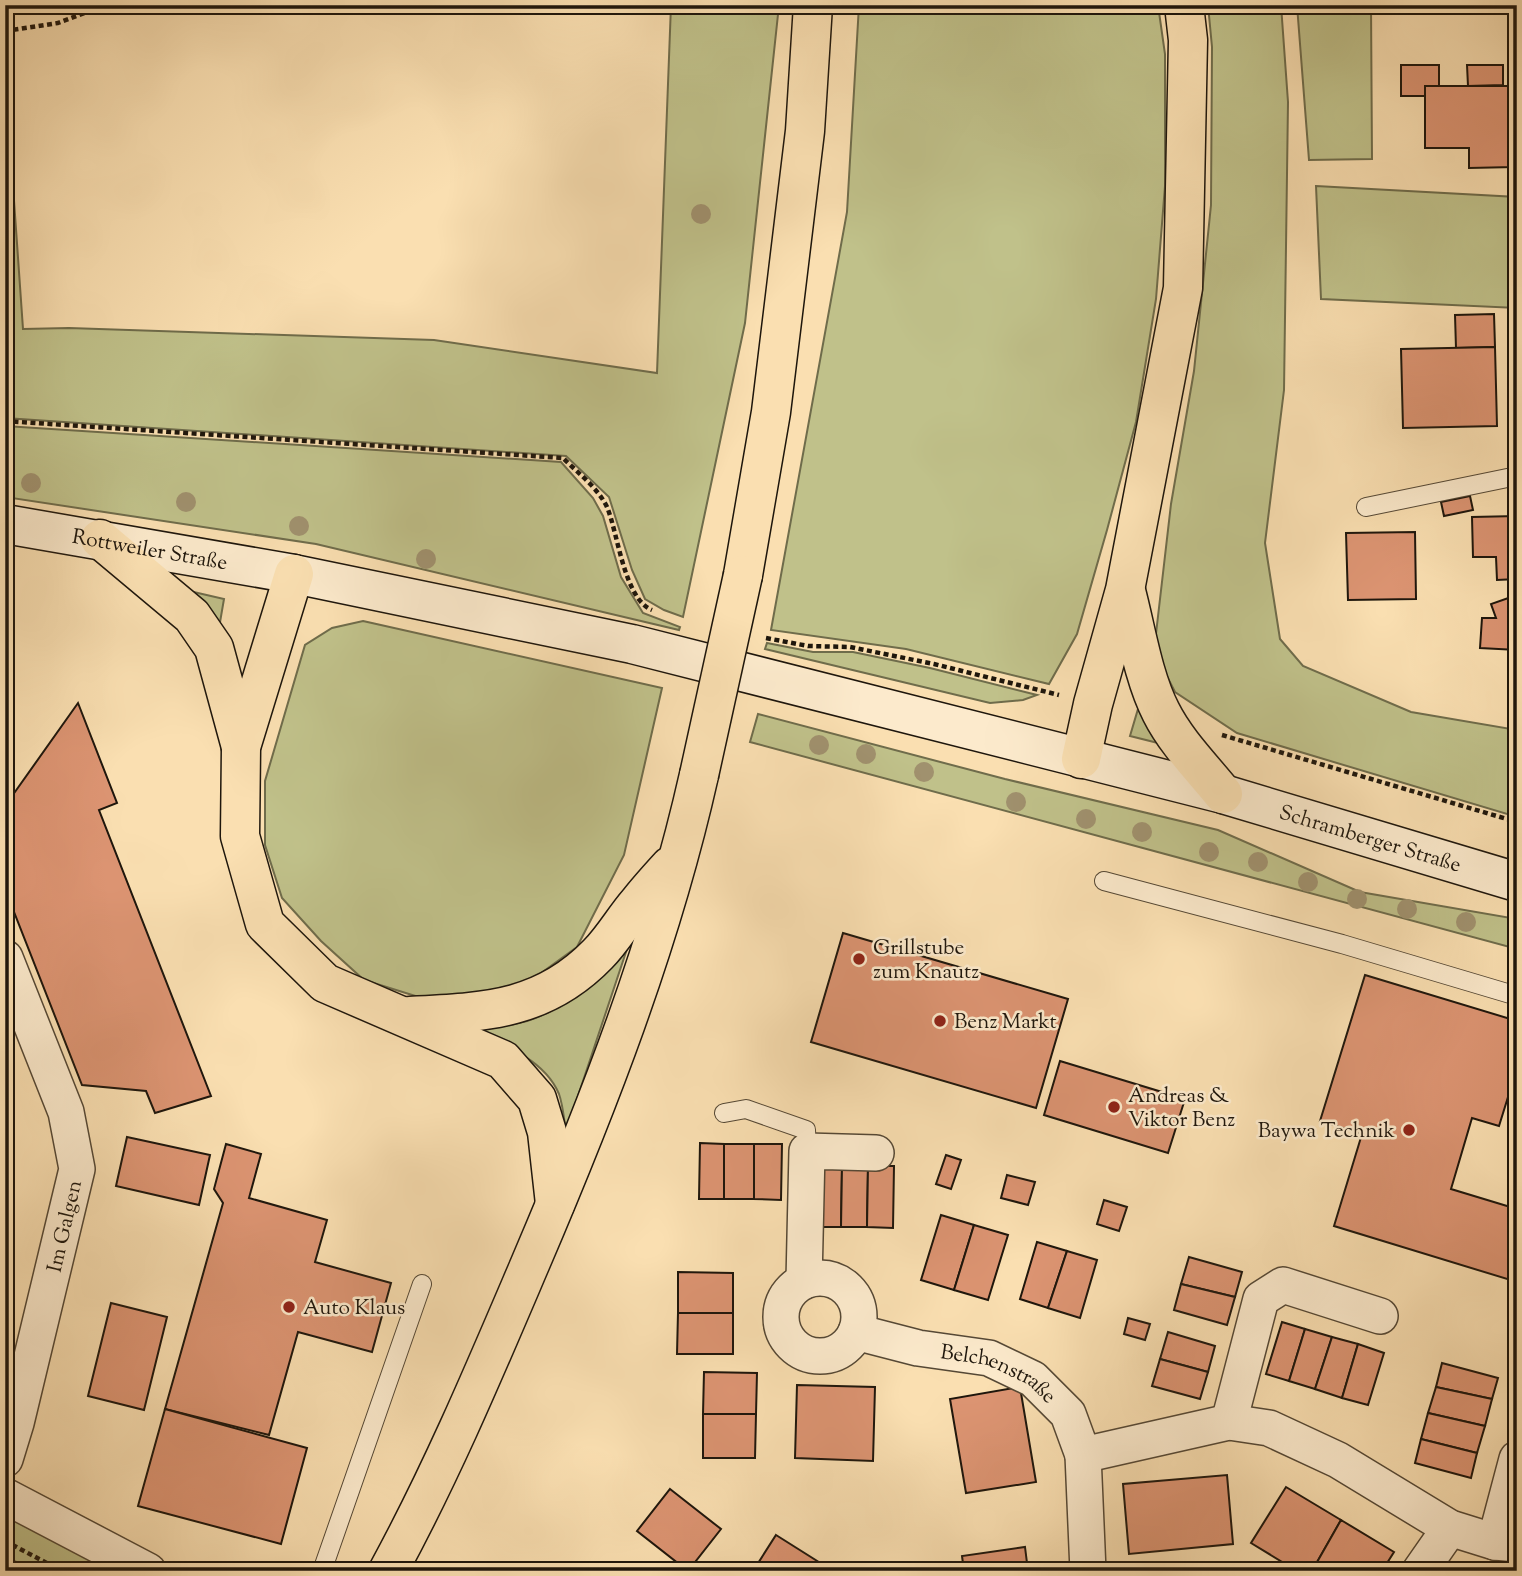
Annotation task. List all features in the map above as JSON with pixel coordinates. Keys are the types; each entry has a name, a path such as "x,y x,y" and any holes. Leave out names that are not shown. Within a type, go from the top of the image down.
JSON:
{"main road":[{"path":"388,1571 479,1384 582,1142 633,1006 678,857 743,575 772,412 805,131 813,5"},
{"path":"1081,760 1093,704 1125,590 1183,288 1188,40 1184,5"},
{"path":"100,539 192,616 214,648 241,747 240,836 265,924 325,983 503,1060 537,1099 547,1132 555,1206"},
{"path":"241,747 294,573"},
{"path":"1125,590 1147,672 1161,711 1185,747 1223,794"},
{"path":"400,1016 481,1012 532,999 566,982 599,953 638,902 678,857"}],"street":[{"name":"Rottweiler Straße","path":"5,524 294,573 632,644 1081,760"},
{"name":"Schramberger Straße","path":"1081,760 1223,794 1517,882"},
{"name":"Im Galgen","path":"5,958 66,1112 77,1169 5,1459"},
{"path":"804,1281 807,1151 876,1153"},
{"path":"818,1278 831,1280 844,1286 853,1296 859,1319 856,1332 841,1350 830,1355 806,1354 795,1348 787,1339 781,1326 780,1312 793,1289 804,1281 818,1278"},
{"path":"1229,1422 1261,1300 1283,1285 1380,1316"},
{"name":"Belchenstraße","path":"856,1332 918,1348 989,1358 1033,1379 1068,1414 1083,1455 1088,1571"},
{"path":"1083,1455 1229,1422 1269,1428 1338,1460 1450,1528 1506,1543 1517,1459"},
{"path":"5,1496 148,1571"},
{"path":"1420,1571 1450,1528"}],"lane":[{"path":"1366,507 1517,476"},
{"path":"1104,880 1342,944 1517,996"},
{"path":"724,1113 746,1109 806,1130 807,1151"},
{"path":"322,1571 422,1284"}],"path":[{"path":"5,31 58,23 106,5"},
{"path":"5,421 563,458 592,486 606,506 624,567 636,594 646,608 657,612"},
{"path":"757,636 808,646 850,648 922,661 1093,704"},
{"path":"1215,730 1224,737 1517,822"},
{"path":"5,1541 62,1571"}],"green space":[{"path":"671,5 779,5 745,323 683,617 645,599 632,570 609,497 566,456 5,418 5,72 23,329 69,328 434,340 657,373"},
{"path":"859,5 1158,5 1165,54 1165,186 1156,299 1136,422 1107,530 1077,634 1049,684 906,649 771,630 847,212"},
{"path":"1208,5 1281,5 1288,102 1284,390 1265,543 1280,639 1303,666 1411,712 1517,730 1517,817 1237,733 1175,692 1154,651 1171,504 1194,371 1211,205 1212,47"},
{"path":"1297,5 1371,5 1372,159 1309,160"},
{"path":"1316,186 1517,197 1517,308 1321,299"},
{"path":"5,426 561,462 593,498 603,516 621,577 643,613 680,627 679,630 316,544 5,497"},
{"path":"185,590 224,599 219,628"},
{"path":"363,621 662,688 624,855 577,947 537,976 489,995 425,999 364,980 321,941 282,898 265,845 265,781 305,645 332,628"},
{"path":"767,643 813,652 853,652 1037,695 1023,700 990,703 765,649"},
{"path":"1138,709 1166,745 1130,736"},
{"path":"758,714 1005,779 1218,830 1360,892 1517,919 1517,949 750,742"},
{"path":"626,952 566,1132 559,1094 544,1072 522,1055 472,1031 527,1021 555,1009 580,992"},
{"path":"5,1505 135,1571 33,1571 5,1556"}],"building":[{"path":"1415,5 1512,5 1512,8 1415,10"},
{"path":"1401,65 1439,65 1439,86 1425,86 1425,96 1401,96"},
{"path":"1467,65 1503,65 1503,85 1468,86"},
{"path":"1425,86 1513,86 1514,167 1469,168 1469,148 1425,148"},
{"path":"1494,314 1495,347 1456,348 1455,315"},
{"path":"1495,347 1497,426 1403,428 1401,349"},
{"path":"1470,496 1473,510 1444,516 1441,502"},
{"path":"1517,516 1517,579 1497,580 1496,557 1473,557 1472,517"},
{"path":"1415,532 1416,599 1348,600 1346,533"},
{"path":"1517,595 1517,650 1480,648 1482,618 1496,618 1491,604"},
{"path":"78,703 117,803 99,810 211,1096 155,1113 146,1091 82,1085 5,889 5,806"},
{"name":"Benz Markt","path":"843,933 1068,999 1036,1108 811,1042"},
{"name":"Baywa Technik","path":"1365,975 1517,1021 1517,1068 1499,1126 1472,1118 1451,1189 1517,1209 1517,1282 1334,1226 1362,1134 1320,1121"},
{"name":"Andreas & Viktor Benz","path":"1060,1061 1185,1099 1168,1153 1044,1115"},
{"path":"127,1137 210,1155 199,1205 116,1186"},
{"path":"700,1143 724,1144 724,1199 699,1199"},
{"name":"Auto Klaus","path":"226,1144 261,1154 249,1198 327,1220 315,1262 391,1283 372,1352 298,1332 269,1435 165,1409 223,1203 214,1189"},
{"path":"724,1144 754,1144 754,1199 724,1199"},
{"path":"754,1144 782,1144 781,1200 754,1199"},
{"path":"946,1155 961,1160 951,1189 936,1184"},
{"path":"817,1165 842,1166 841,1227 817,1227"},
{"path":"842,1166 868,1166 867,1227 841,1227"},
{"path":"868,1166 894,1166 893,1228 867,1227"},
{"path":"1007,1175 1035,1182 1028,1205 1001,1198"},
{"path":"1104,1200 1127,1207 1119,1231 1097,1224"},
{"path":"941,1215 974,1225 954,1290 921,1280"},
{"path":"974,1225 1008,1235 988,1300 954,1290"},
{"path":"1037,1242 1067,1251 1048,1308 1020,1299"},
{"path":"1067,1251 1097,1260 1080,1318 1048,1308"},
{"path":"1189,1257 1242,1272 1235,1297 1181,1284"},
{"path":"678,1272 733,1273 733,1313 678,1313"},
{"path":"1181,1284 1235,1297 1227,1325 1174,1310"},
{"path":"111,1303 167,1317 144,1410 88,1396"},
{"path":"678,1313 733,1313 733,1354 677,1354"},
{"path":"1128,1318 1150,1324 1145,1340 1124,1334"},
{"path":"1282,1322 1305,1329 1289,1381 1266,1374"},
{"path":"1305,1329 1332,1337 1315,1389 1289,1381"},
{"path":"1168,1332 1215,1346 1208,1372 1160,1359"},
{"path":"1332,1337 1358,1344 1342,1398 1315,1389"},
{"path":"1358,1344 1384,1353 1368,1405 1342,1398"},
{"path":"1160,1359 1208,1372 1200,1399 1152,1386"},
{"path":"1442,1363 1498,1378 1492,1399 1436,1387"},
{"path":"704,1372 757,1373 756,1414 703,1414"},
{"path":"797,1385 875,1387 873,1461 795,1458"},
{"path":"1020,1387 1036,1482 966,1493 950,1399"},
{"path":"1436,1387 1492,1399 1485,1426 1428,1413"},
{"path":"165,1409 307,1448 281,1544 138,1506"},
{"path":"1428,1413 1485,1426 1477,1453 1421,1439"},
{"path":"703,1414 756,1414 755,1458 703,1458"},
{"path":"1421,1439 1477,1453 1471,1478 1415,1463"},
{"path":"1227,1475 1233,1544 1129,1554 1123,1484"},
{"path":"1286,1487 1341,1520 1312,1571 1297,1571 1251,1543"},
{"path":"670,1489 721,1529 688,1571 637,1531"},
{"path":"1341,1520 1394,1552 1382,1571 1312,1571"},
{"path":"776,1535 833,1571 753,1571"},
{"path":"1025,1547 1028,1571 964,1571 962,1556"}],"place":[{"name":"Grillstube zum Knautz","path":"859,959"},
{"name":"Benz Markt","path":"940,1021"},
{"name":"Andreas & Viktor Benz","path":"1114,1107"},
{"name":"Baywa Technik","path":"1409,1130"},
{"name":"Auto Klaus","path":"289,1307"}]}
